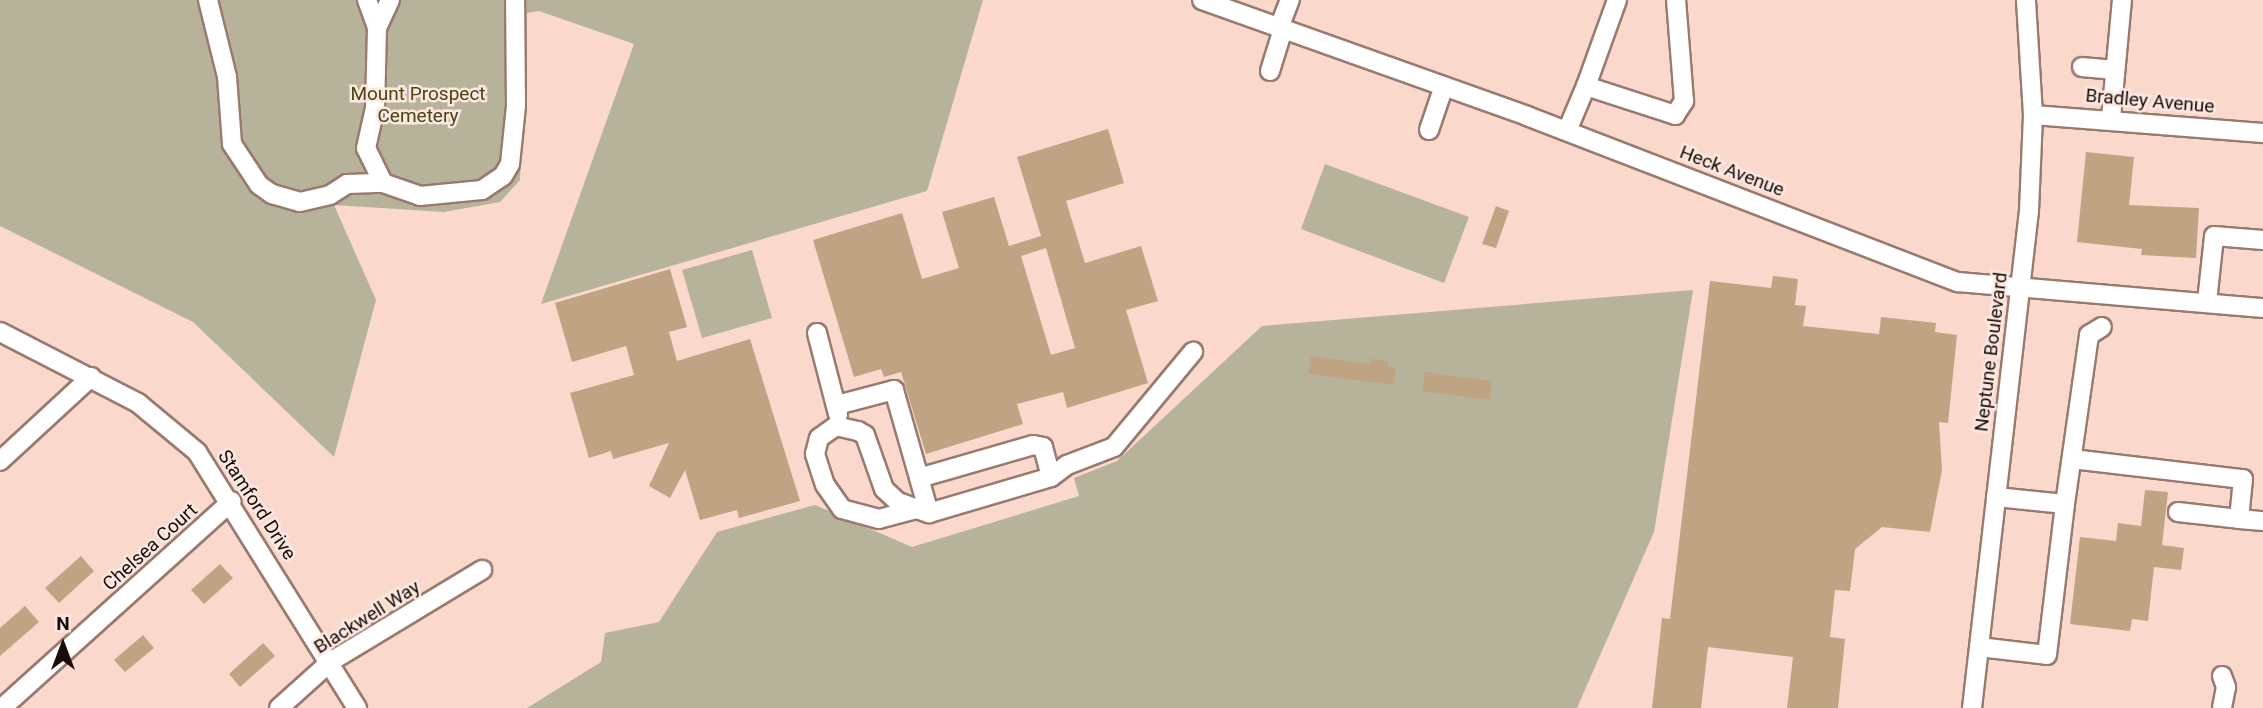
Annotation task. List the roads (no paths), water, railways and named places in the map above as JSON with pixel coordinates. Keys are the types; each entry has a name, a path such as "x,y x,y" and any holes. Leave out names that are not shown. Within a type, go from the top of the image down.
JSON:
{"street":[{"path":"208,0 227,77 232,144 248,173 272,194 290,201 314,200 347,184 383,183 403,193 427,196 482,190 503,176 514,150 515,0"},
{"path":"347,184 366,148 375,108 377,27 367,0"},
{"path":"377,27 390,0"},
{"name":"Heck Avenue","path":"1202,0 1567,131 1958,282 2263,308"},
{"path":"1269,71 1290,0"},
{"path":"1567,131 1617,0"},
{"path":"1586,86 1675,115 1684,101 1676,0"},
{"name":"Neptune Boulevard","path":"1972,708 2020,288 2034,115 2026,0"},
{"path":"2111,118 2122,0"},
{"path":"2082,67 2115,70"},
{"path":"1429,130 1444,86"},
{"name":"Bradley Avenue","path":"2034,115 2111,118 2263,133"},
{"path":"366,148 383,183"},
{"path":"2207,302 2214,236 2263,240"},
{"path":"1979,647 2047,655 2089,335 2102,327"},
{"name":"Stamford Drive","path":"0,332 91,377 175,430 197,452 232,501 357,708"},
{"path":"817,333 837,405 840,426"},
{"path":"922,511 898,502 884,489 865,435 840,426 824,432 815,446 831,497 842,509 867,518 892,517 922,511 1051,477 1114,447 1193,352"},
{"path":"0,461 91,377"},
{"path":"837,405 894,390 919,478 922,511"},
{"path":"919,478 1033,445 1043,447 1051,477"},
{"path":"2072,459 2243,479 2238,519"},
{"path":"1996,496 2065,504"},
{"name":"Chelsea Court","path":"2,708 232,501"},
{"path":"2178,512 2263,521"},
{"name":"Blackwell Way","path":"279,708 330,662 482,570"},
{"path":"2216,708 2216,685 2221,679 2226,687 2222,708"}],"park label":[{"name":"Mount Prospect Cemetery","path":"418,105"}]}
